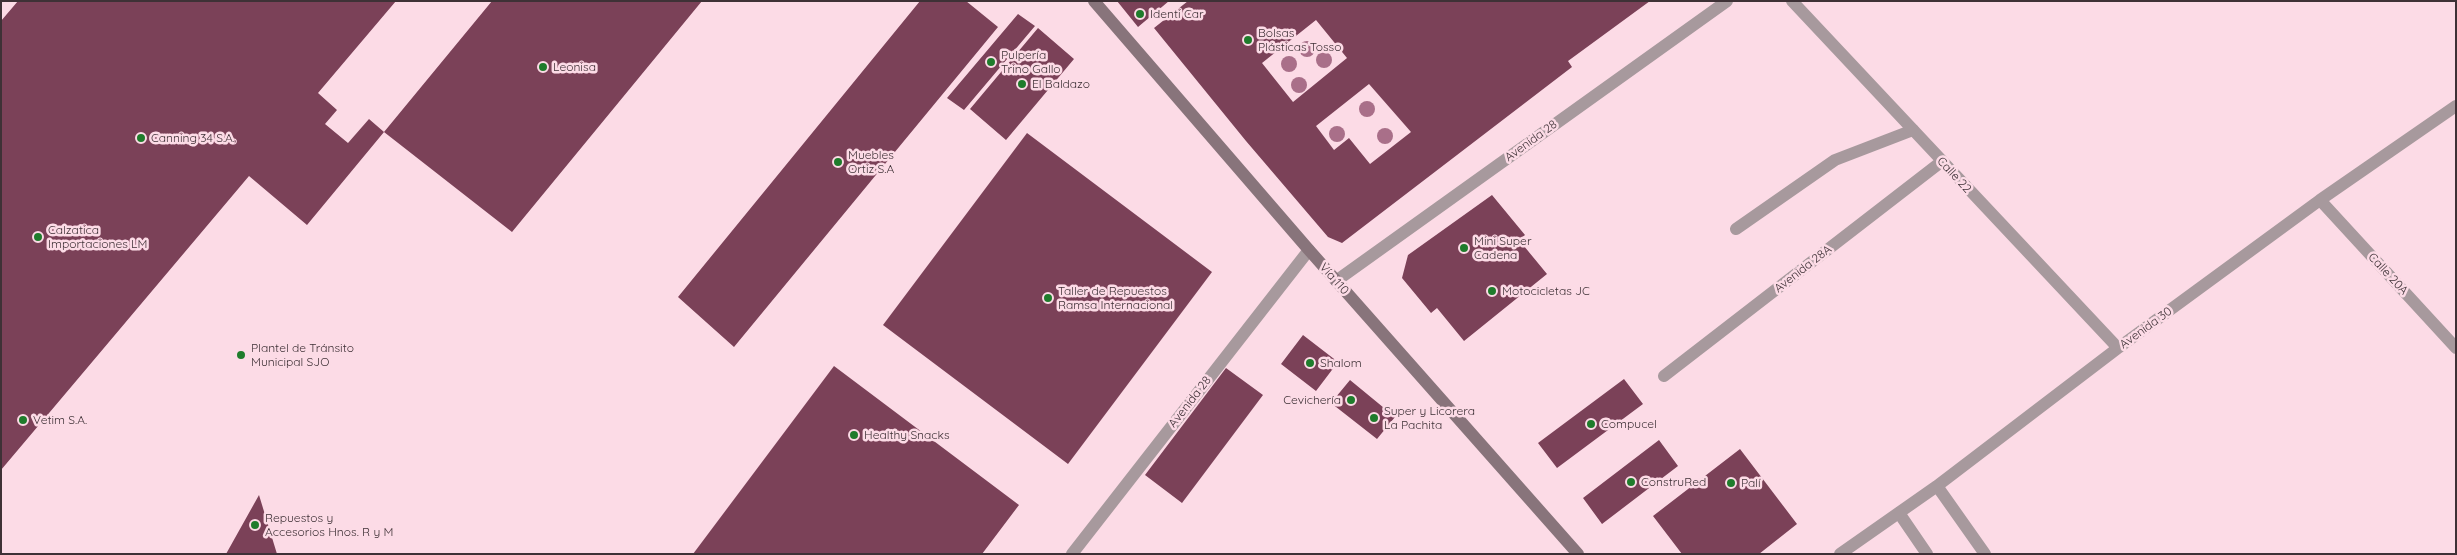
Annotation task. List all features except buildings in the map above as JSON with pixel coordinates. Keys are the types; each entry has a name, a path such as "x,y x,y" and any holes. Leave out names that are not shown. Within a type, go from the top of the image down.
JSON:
{"main road":[{"name":"Vía 110","path":"1094,1 1336,281 1578,554"}],"street":[{"name":"Avenida 28","path":"1336,281 1727,1"},
{"name":"Calle 22","path":"1792,1 2118,348"},
{"name":"Avenida 30","path":"1840,554 1937,486 2118,348 2320,200 2456,106"},
{"path":"1736,229 1835,160 1913,130"},
{"name":"Avenida 28A","path":"1664,376 1942,162"},
{"name":"Calle 20A","path":"2320,200 2456,348"},
{"name":"Avenida 28","path":"1072,554 1309,250"},
{"path":"1937,486 1985,554"},
{"path":"1899,513 1927,554"}],"place":[{"name":"Identi Car","path":"1140,14"},
{"name":"Bolsas Plásticas Tosso","path":"1248,40"},
{"name":"Pulpería Trino Gallo","path":"991,62"},
{"name":"Leonisa","path":"543,67"},
{"name":"El Baldazo","path":"1022,84"},
{"name":"Canning 34 S.A.","path":"141,138"},
{"name":"Muebles Ortiz S.A","path":"838,162"},
{"name":"Calzatica Importaciones LM","path":"38,237"},
{"name":"Mini Super Cadena","path":"1464,248"},
{"name":"Motocicletas JC","path":"1492,291"},
{"name":"Taller de Repuestos Ramsa Internacional","path":"1048,298"},
{"name":"Plantel de Tránsito Municipal SJO","path":"241,355"},
{"name":"Shalom","path":"1310,363"},
{"name":"Cevichería","path":"1351,400"},
{"name":"Super y Licorera La Pachita","path":"1374,418"},
{"name":"Vetim S.A.","path":"23,420"},
{"name":"Compucel","path":"1591,424"},
{"name":"Healthy Snacks","path":"854,435"},
{"name":"ConstruRed","path":"1631,482"},
{"name":"Palí","path":"1731,483"},
{"name":"Repuestos y Accesorios Hnos. R y M","path":"255,525"}]}
